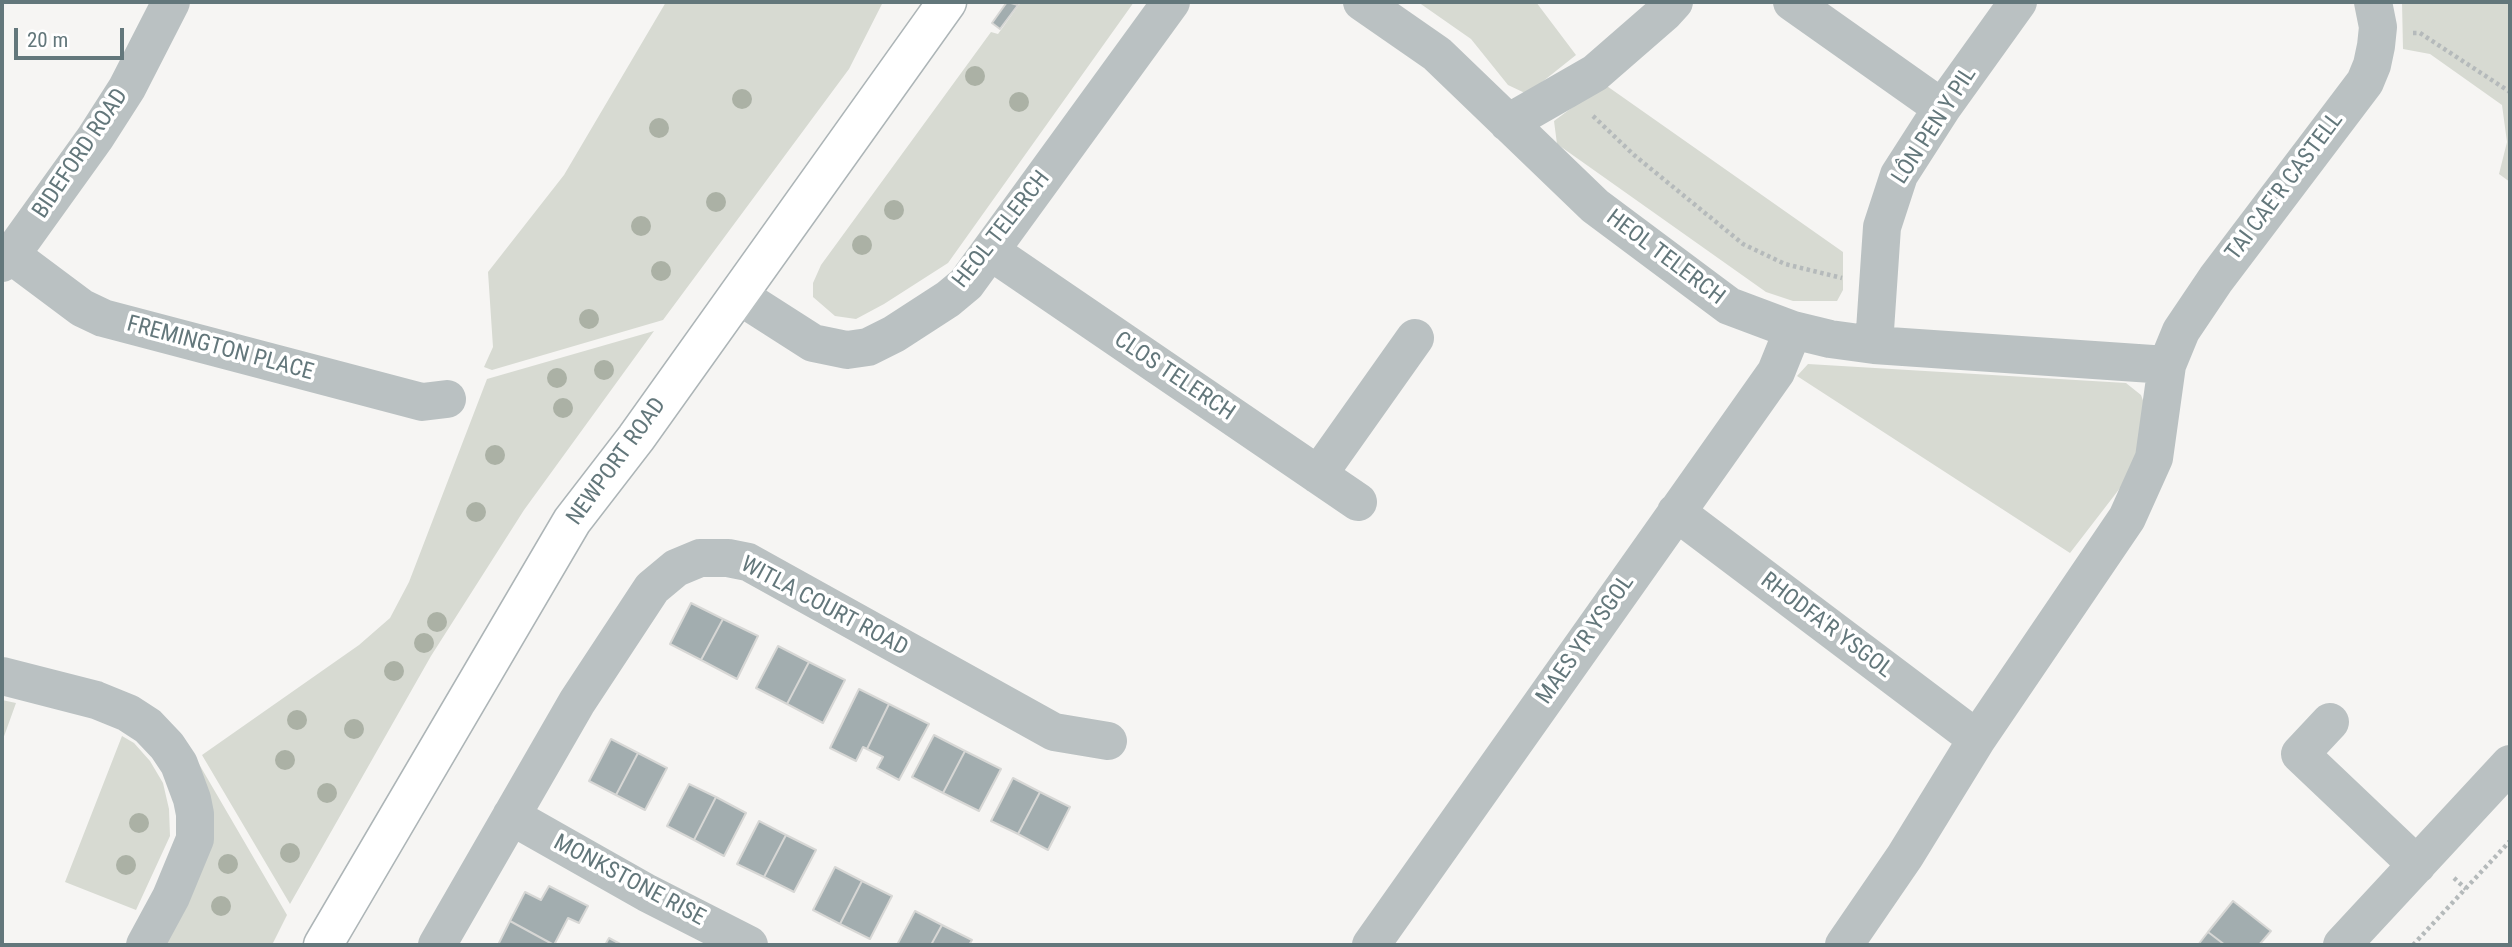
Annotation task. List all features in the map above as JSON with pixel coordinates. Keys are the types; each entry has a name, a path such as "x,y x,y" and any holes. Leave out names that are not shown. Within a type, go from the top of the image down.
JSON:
{"main road":[{"name":"NEWPORT ROAD","path":"323,945 572,521 636,438 947,2"}],"street":[{"name":"BIDEFORD ROAD","path":"7,259 127,88 172,2"},
{"name":"HEOL TELERCH","path":"738,295 813,343 847,350 868,347 894,334 948,299 966,284 1171,2"},
{"name":"HEOL TELERCH","path":"1362,2 1437,54 1595,206 1729,306 1793,330 1830,339 1874,345 2167,365"},
{"path":"1508,123 1595,73 1674,2"},
{"path":"1792,2 1942,108"},
{"name":"LÔN PEN Y PIL","path":"1874,345 1882,227 1899,175 1942,108 2018,2"},
{"name":"TAI CAE'R CASTELL","path":"2167,365 2181,331 2216,279 2365,82 2372,65 2382,10"},
{"name":"CLOS TELERCH","path":"990,251 1358,502"},
{"name":"FREMINGTON PLACE","path":"7,259 82,308 103,318 422,402 447,399"},
{"name":"MAES YR YSGOL","path":"1371,945 1776,372 1793,330"},
{"path":"1318,475 1415,338"},
{"path":"1844,945 1905,856 1977,739 2127,518 2154,458 2167,365"},
{"name":"RHODFA'R YSGOL","path":"1676,512 1977,739"},
{"name":"WITLA COURT ROAD","path":"438,945 577,702 652,588 676,568 700,558 728,558 748,562 1054,732 1108,741"},
{"path":"2,676 96,700 128,713 148,726 179,764 192,799 195,839 171,897 145,945"},
{"path":"2330,722 2300,754 2417,865"},
{"path":"2342,945 2510,765"},
{"name":"MONKSTONE RISE","path":"511,816 647,893 749,945"}],"path":[{"path":"2382,10 2397,34 2420,33 2510,92"},
{"path":"1567,89 1626,148 1742,244 1786,264 1877,286"},
{"path":"2413,945 2510,841"}],"shaded area":[{"path":"666,2 883,2 849,69 663,320 492,370 484,367 493,347 488,272 564,175"},
{"path":"1021,2 1134,2 948,263 856,319 835,316 813,297 813,283 821,265 991,32 998,34"},
{"path":"1418,2 1536,2 1576,55 1527,94 1508,85 1471,39"},
{"path":"2402,2 2510,2 2510,182 2499,174 2507,142 2502,105 2430,54 2403,49"},
{"path":"1604,84 1843,252 1843,290 1837,301 1793,301 1766,292 1557,144 1554,121"},
{"path":"654,331 524,510 431,656 290,904 202,755 359,645 390,618 409,582 487,379"},
{"path":"1808,364 2126,383 2141,395 2146,409 2147,434 2127,479 2070,553 1797,376"},
{"path":"2,700 16,703 2,742"},
{"path":"122,736 134,743 150,761 163,783 169,809 170,836 136,910 65,882"},
{"path":"199,764 287,915 272,945 161,945"}],"building":[{"path":"1007,2 1018,5 1000,29 992,23"},
{"path":"691,603 723,619 701,660 670,644"},
{"path":"723,619 758,636 737,679 701,660"},
{"path":"778,646 809,662 787,704 756,688"},
{"path":"809,662 845,680 823,723 787,704"},
{"path":"859,689 889,704 867,749 863,747 856,761 830,748"},
{"path":"889,704 929,724 899,780 877,768 883,757 867,749"},
{"path":"934,735 965,751 943,793 912,777"},
{"path":"611,739 638,753 616,795 589,781"},
{"path":"965,751 1001,769 979,811 943,793"},
{"path":"638,753 667,768 645,810 616,795"},
{"path":"1013,778 1040,792 1018,834 991,821"},
{"path":"689,784 716,797 694,840 667,826"},
{"path":"1040,792 1070,807 1048,850 1018,834"},
{"path":"716,797 746,813 724,856 694,840"},
{"path":"759,821 786,835 764,877 737,864"},
{"path":"786,835 816,850 794,892 764,877"},
{"path":"835,867 862,881 840,924 813,910"},
{"path":"862,881 892,896 870,939 840,924"},
{"path":"549,886 588,906 579,923 568,918 554,945 510,921 525,892 541,900"},
{"path":"2233,901 2271,931 2259,945 2225,945 2208,932"},
{"path":"915,911 942,925 931,945 897,945"},
{"path":"510,921 554,945 498,945"},
{"path":"942,925 972,940 969,945 931,945"},
{"path":"2208,932 2225,945 2198,945"},
{"path":"609,938 622,945 605,945"}]}
